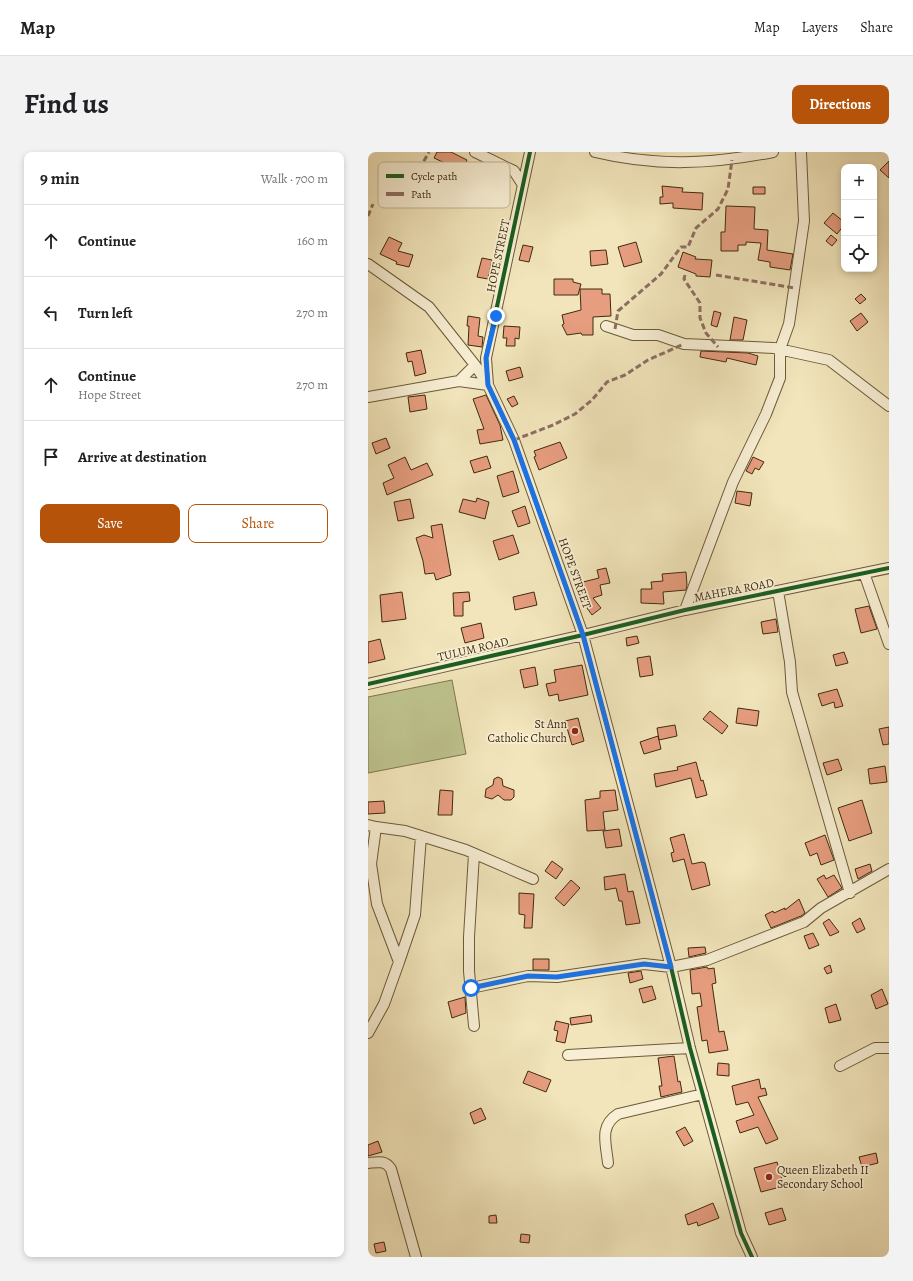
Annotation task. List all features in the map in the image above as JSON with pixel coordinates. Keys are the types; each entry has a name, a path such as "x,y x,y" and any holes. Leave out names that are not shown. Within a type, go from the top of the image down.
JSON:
{"street":[{"path":"475,152 496,162"},
{"name":"HOPE STREET","path":"530,152 486,358 488,385 514,440 583,635 671,967 690,1048 741,1233 752,1257"},
{"path":"595,152 615,157 661,162 698,163 732,160 773,152"},
{"path":"685,610 732,482 766,414 780,378 780,349 789,324 804,221 801,152"},
{"path":"514,171 527,163"},
{"path":"510,169 514,171 523,185"},
{"path":"368,264 429,307 488,385"},
{"path":"606,326 633,335 658,335 684,344 780,349 829,360 889,406"},
{"path":"459,381 475,366"},
{"path":"368,397 459,381 488,385"},
{"name":"MAHERA ROAD","path":"583,635 685,610 889,568"},
{"path":"864,573 889,644"},
{"path":"778,591 790,662 792,692 850,893"},
{"name":"TULUM ROAD","path":"368,684 583,635"},
{"path":"399,962 377,904 371,864 372,826 405,831 421,836 474,854 534,879"},
{"path":"368,1033 384,1004 415,915 421,836"},
{"path":"474,854 469,937 474,1026"},
{"path":"471,988 528,976 557,977 644,964 671,967 707,960 804,922 821,908 850,893 889,869"},
{"path":"568,1055 690,1048"},
{"path":"840,1066 875,1048 889,1048"},
{"path":"608,1163 605,1132 609,1120 618,1114 703,1094"},
{"path":"368,1163 380,1162 388,1164 391,1169 416,1257"}],"green space":[{"path":"452,680 466,754 368,773 368,697"}],"building":[{"path":"437,152 451,152 467,160 466,162 443,162 434,158"},
{"path":"889,161 889,178 880,170"},
{"path":"662,186 683,188 682,192 703,193 702,210 673,208 673,203 660,204 660,197 663,197"},
{"path":"753,187 765,187 765,194 753,194"},
{"path":"726,206 755,207 754,229 768,230 767,250 793,254 790,270 770,267 770,262 758,260 761,243 746,242 746,245 738,245 738,251 721,251 721,232 725,232"},
{"path":"833,213 841,220 841,229 837,234 824,223"},
{"path":"831,235 837,240 832,246 826,241"},
{"path":"389,237 402,243 398,251 413,255 409,267 396,264 397,262 380,254"},
{"path":"636,242 642,262 624,267 618,247"},
{"path":"523,245 533,247 529,262 519,260"},
{"path":"606,250 608,264 591,266 590,251"},
{"path":"683,252 696,257 695,259 712,260 710,277 696,276 696,274 678,267"},
{"path":"482,258 492,260 488,279 477,277"},
{"path":"554,279 573,279 573,282 581,284 578,295 554,295"},
{"path":"580,289 602,289 602,294 610,294 611,316 593,317 593,335 582,335 581,333 567,335 562,325 564,324 562,315 581,310"},
{"path":"861,294 866,299 860,304 855,299"},
{"path":"714,311 721,313 717,327 711,325"},
{"path":"861,313 868,322 857,331 850,321"},
{"path":"468,316 480,318 478,336 483,337 482,347 468,345"},
{"path":"734,317 747,320 743,340 730,340"},
{"path":"504,326 520,327 519,339 515,338 515,346 506,346 507,338 503,338"},
{"path":"421,350 426,373 415,376 412,361 408,362 406,353"},
{"path":"701,351 748,353 758,356 756,365 727,358 726,362 700,357"},
{"path":"520,367 523,377 509,381 506,371"},
{"path":"425,395 427,409 410,412 408,397"},
{"path":"486,395 500,425 503,440 480,444 477,430 484,429 473,399"},
{"path":"514,396 518,404 512,407 507,399"},
{"path":"386,438 390,448 376,454 372,443"},
{"path":"560,442 567,458 539,470 534,457 536,456 534,451"},
{"path":"487,456 491,468 474,473 470,461"},
{"path":"405,457 411,470 427,463 433,475 387,495 383,483 394,478 388,465"},
{"path":"753,457 764,462 759,470 755,468 752,474 746,471"},
{"path":"513,471 519,492 503,497 497,476"},
{"path":"737,491 752,493 750,506 735,503"},
{"path":"477,498 489,502 485,519 459,512 463,499 476,502"},
{"path":"410,499 414,518 398,521 394,502"},
{"path":"525,506 530,523 518,527 512,511"},
{"path":"442,524 451,575 436,580 434,573 425,574 423,561 416,538 424,535 433,538 431,526"},
{"path":"513,535 519,553 499,560 493,541"},
{"path":"606,568 610,583 600,585 602,595 593,598 601,608 592,615 587,608 589,607 583,582 599,578 597,570"},
{"path":"686,572 686,590 663,592 664,604 641,603 641,589 652,589 651,582 663,581 662,574"},
{"path":"402,592 406,619 382,622 380,595"},
{"path":"469,592 470,601 463,602 463,616 454,616 453,593"},
{"path":"534,592 537,605 515,610 513,597"},
{"path":"869,606 877,629 861,633 855,609"},
{"path":"776,619 778,632 763,634 761,622"},
{"path":"481,623 484,638 465,643 461,628"},
{"path":"637,636 639,643 627,646 626,638"},
{"path":"380,639 385,659 368,663 368,642"},
{"path":"844,652 848,663 836,666 833,655"},
{"path":"650,656 653,675 640,677 637,658"},
{"path":"582,665 588,695 559,701 558,694 549,696 546,684 556,682 554,670"},
{"path":"535,667 538,685 524,688 520,670"},
{"path":"837,689 843,706 835,708 834,702 822,706 818,694"},
{"path":"738,708 759,711 757,726 736,723"},
{"path":"710,711 728,726 722,734 703,719"},
{"name":"St Ann Catholic Church","path":"578,718 584,741 572,745 565,721"},
{"path":"675,725 677,736 659,740 657,728"},
{"path":"889,727 889,744 883,745 879,729"},
{"path":"658,736 661,749 644,754 640,742"},
{"path":"838,759 842,770 827,775 823,763"},
{"path":"696,762 701,781 703,780 707,795 696,798 691,778 656,787 654,774 678,770 677,767"},
{"path":"885,766 887,782 870,784 868,769"},
{"path":"498,777 502,779 503,786 514,790 514,797 511,800 504,800 498,795 492,799 485,797 486,789 493,785 494,779"},
{"path":"440,790 453,791 452,815 438,815"},
{"path":"615,790 618,810 603,812 605,830 587,831 585,800 600,798 600,791"},
{"path":"862,800 872,833 849,841 838,808"},
{"path":"384,801 385,813 368,814 368,802"},
{"path":"619,829 622,846 606,848 603,831"},
{"path":"684,834 692,864 702,862 705,863 710,885 692,890 684,859 673,862 671,853 674,852 670,838"},
{"path":"825,835 834,860 821,865 817,853 810,856 805,843"},
{"path":"552,861 563,869 556,879 545,871"},
{"path":"870,864 872,871 858,879 855,869"},
{"path":"625,874 628,892 633,891 640,923 626,925 622,901 619,901 616,888 605,890 604,877"},
{"path":"824,875 826,879 834,875 842,888 828,897 817,879"},
{"path":"571,880 580,888 564,906 555,898"},
{"path":"519,893 534,894 532,928 524,928 525,915 519,914"},
{"path":"799,899 805,913 771,928 765,915 785,908 785,910"},
{"path":"860,918 865,929 857,933 852,923"},
{"path":"829,919 839,932 830,936 823,923"},
{"path":"813,933 819,945 809,949 804,936"},
{"path":"705,947 706,953 689,957 688,948"},
{"path":"533,959 549,959 549,970 533,970"},
{"path":"830,965 832,972 827,974 824,968"},
{"path":"707,967 708,969 714,968 716,983 712,984 719,1032 724,1031 728,1050 709,1053 707,1040 702,1041 697,1007 702,1006 700,993 692,994 690,970"},
{"path":"641,971 643,979 630,983 628,973"},
{"path":"652,986 656,999 643,1003 639,989"},
{"path":"882,989 888,1004 876,1009 871,995"},
{"path":"465,997 466,1013 452,1018 448,1002"},
{"path":"836,1004 841,1020 829,1023 825,1008"},
{"path":"591,1015 592,1022 571,1025 570,1018"},
{"path":"556,1021 569,1024 565,1043 556,1041 558,1031 554,1030"},
{"path":"674,1056 678,1082 680,1081 682,1092 661,1097 659,1086 662,1086 658,1058"},
{"path":"718,1063 729,1064 729,1076 717,1075"},
{"path":"528,1071 551,1080 546,1092 523,1083"},
{"path":"759,1079 761,1089 765,1088 767,1095 758,1097 778,1139 766,1144 758,1127 740,1133 736,1121 754,1115 748,1102 736,1105 732,1086"},
{"path":"481,1108 486,1119 474,1124 470,1113"},
{"path":"685,1127 693,1141 684,1146 676,1132"},
{"path":"378,1141 382,1152 368,1156 368,1145"},
{"path":"876,1153 878,1163 862,1167 859,1157"},
{"name":"Queen Elizabeth II Secondary School","path":"777,1162 784,1186 761,1192 754,1168"},
{"path":"713,1203 719,1218 698,1226 697,1222 688,1225 685,1215"},
{"path":"782,1208 786,1220 769,1225 765,1213"},
{"path":"496,1215 497,1223 489,1223 489,1216"},
{"path":"521,1234 530,1235 529,1243 520,1242"},
{"path":"384,1242 386,1251 376,1253 374,1244"}],"marked path":[{"path":"423,162 429,152"},
{"path":"615,329 618,311 661,274 681,247 688,247 696,228 718,209 728,189 732,160"},
{"path":"368,216 373,204"},
{"path":"685,275 684,279 700,303 700,318 706,333 718,347"},
{"path":"716,275 795,288"},
{"path":"514,440 553,425 575,414 592,400 607,382 625,375 648,360 684,344"}],"cycle path":[{"path":"530,152 486,358 488,385 514,440 583,635 671,967 690,1048 741,1233 752,1257"},
{"path":"368,684 685,610 889,568"}],"place":[{"name":"St Ann Catholic Church","path":"575,731"},
{"name":"Queen Elizabeth II Secondary School","path":"769,1177"}],"route":[{"path":"471,988 507,979 528,976 557,977 644,964 671,967 583,635 514,440 488,385 486,358 496,316"}]}
